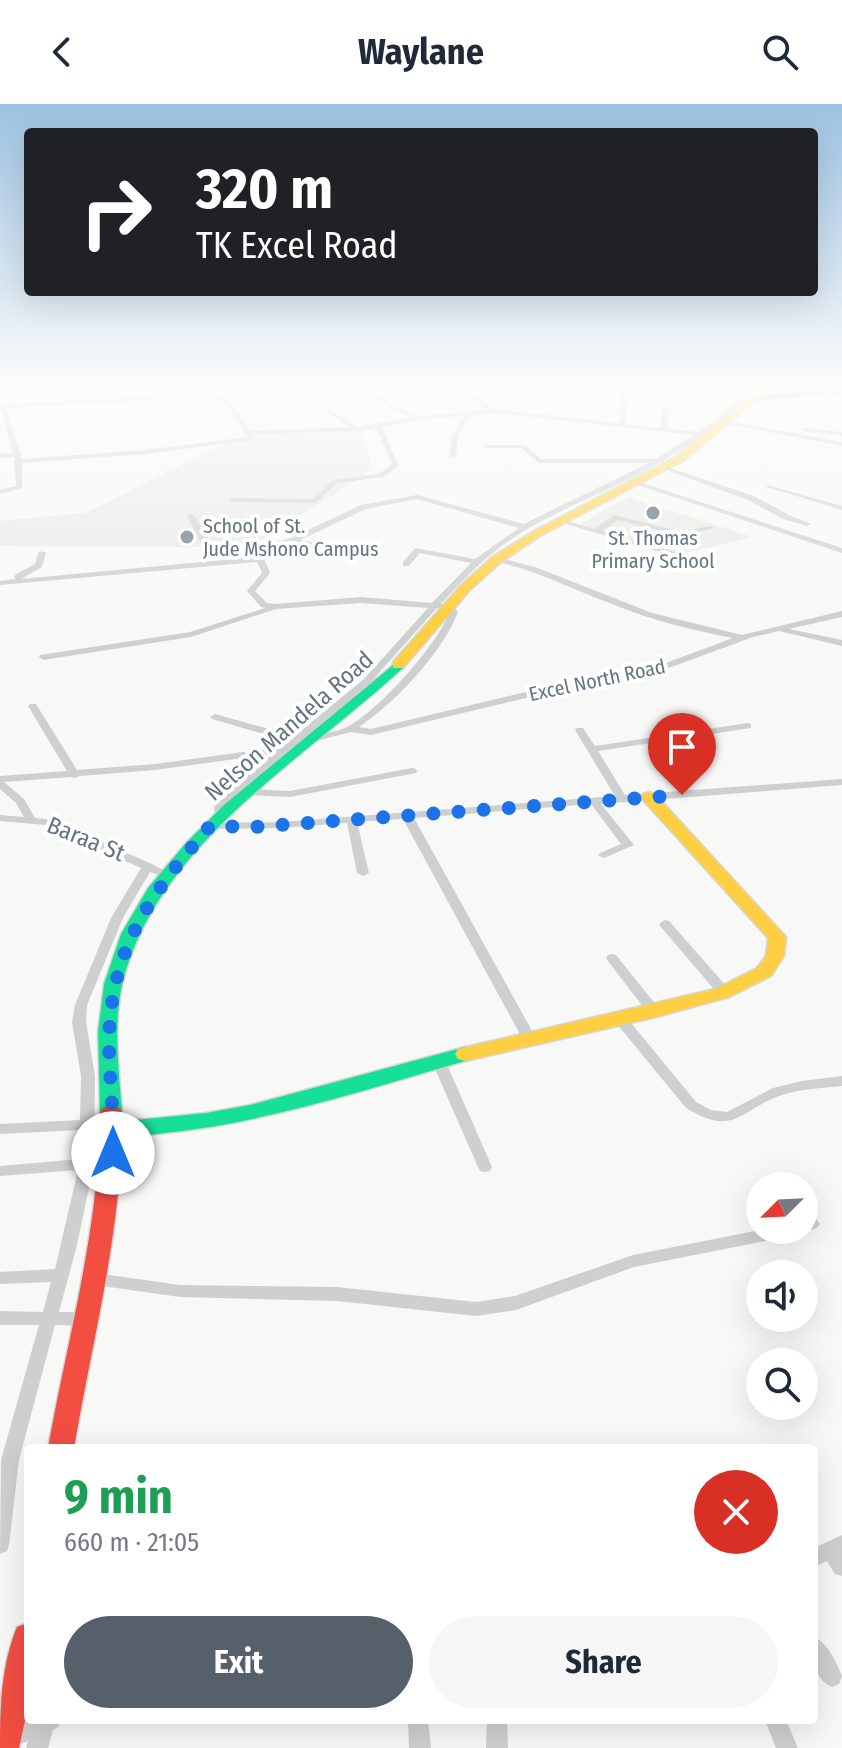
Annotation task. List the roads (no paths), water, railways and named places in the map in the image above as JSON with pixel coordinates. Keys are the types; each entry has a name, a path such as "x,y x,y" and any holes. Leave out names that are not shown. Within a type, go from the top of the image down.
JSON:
{"main road":[{"name":"Nelson Mandela Road","path":"62,1444 107,1214 114,1128 109,1047 113,987 130,936 168,876 215,821 385,678 443,606 497,559 560,521 637,483 662,464"},
{"path":"114,1128 184,1128 252,1118 529,1038 655,1013 764,974 778,949 778,941 649,797"},
{"path":"4,1744 24,1656"}],"street":[{"path":"0,492 15,490 22,484 19,464"},
{"path":"233,500 316,501 338,480 385,474 396,464"},
{"path":"651,464 662,464 751,498 786,517 807,524"},
{"path":"662,464 525,527 476,562 443,606 366,682 292,739 230,794 219,807 215,821 254,827 842,782"},
{"path":"637,483 842,551"},
{"path":"769,486 842,508"},
{"path":"191,516 205,542 254,550 293,540 364,507 420,497 525,527"},
{"path":"596,531 617,517 682,534 710,528"},
{"path":"560,521 684,557"},
{"path":"293,540 340,549"},
{"path":"254,550 262,559 264,579 251,591 264,605 275,607"},
{"path":"406,564 418,550 476,562"},
{"path":"2,582 35,568 42,553"},
{"path":"2,582 262,559"},
{"path":"497,559 565,578 599,596 676,624 742,637"},
{"path":"43,657 191,634 275,607 361,600 443,606 454,615 427,657 372,713 349,729 316,738"},
{"name":"Excel North Road","path":"349,729 371,732 530,694 641,675 742,637 842,614"},
{"path":"780,629 842,643"},
{"path":"33,706 75,775"},
{"path":"215,717 292,739"},
{"path":"592,749 748,726"},
{"path":"580,730 622,799"},
{"path":"0,782 280,750"},
{"path":"250,792 290,794 412,771"},
{"path":"0,782 25,807 30,818"},
{"path":"593,800 628,845 604,855"},
{"path":"406,814 529,1038"},
{"name":"Baraa St","path":"0,818 30,818 48,822 168,876"},
{"path":"351,819 363,873"},
{"path":"0,1545 10,1460 87,1164 87,1058 79,1022 81,1005 117,918 148,866"},
{"path":"665,924 723,991"},
{"path":"612,958 655,1013"},
{"path":"622,1021 691,1105 706,1113 735,1116 777,1091 842,1081"},
{"path":"439,1062 485,1167"},
{"path":"0,1129 88,1125"},
{"path":"0,1171 87,1164"},
{"path":"95,1279 180,1291 337,1294 476,1309 516,1303 633,1261 746,1239"},
{"path":"0,1278 60,1275"},
{"path":"0,1318 85,1319"},
{"path":"818,1654 832,1677"},
{"path":"4,1744 44,1724"},
{"path":"37,1748 47,1724"},
{"path":"418,1724 420,1748"},
{"path":"497,1724 497,1748"},
{"path":"777,1724 787,1748"}],"place":[{"name":"St. Thomas Primary School","path":"653,513"},
{"name":"School of St. Jude Mshono Campus","path":"187,537"}]}
